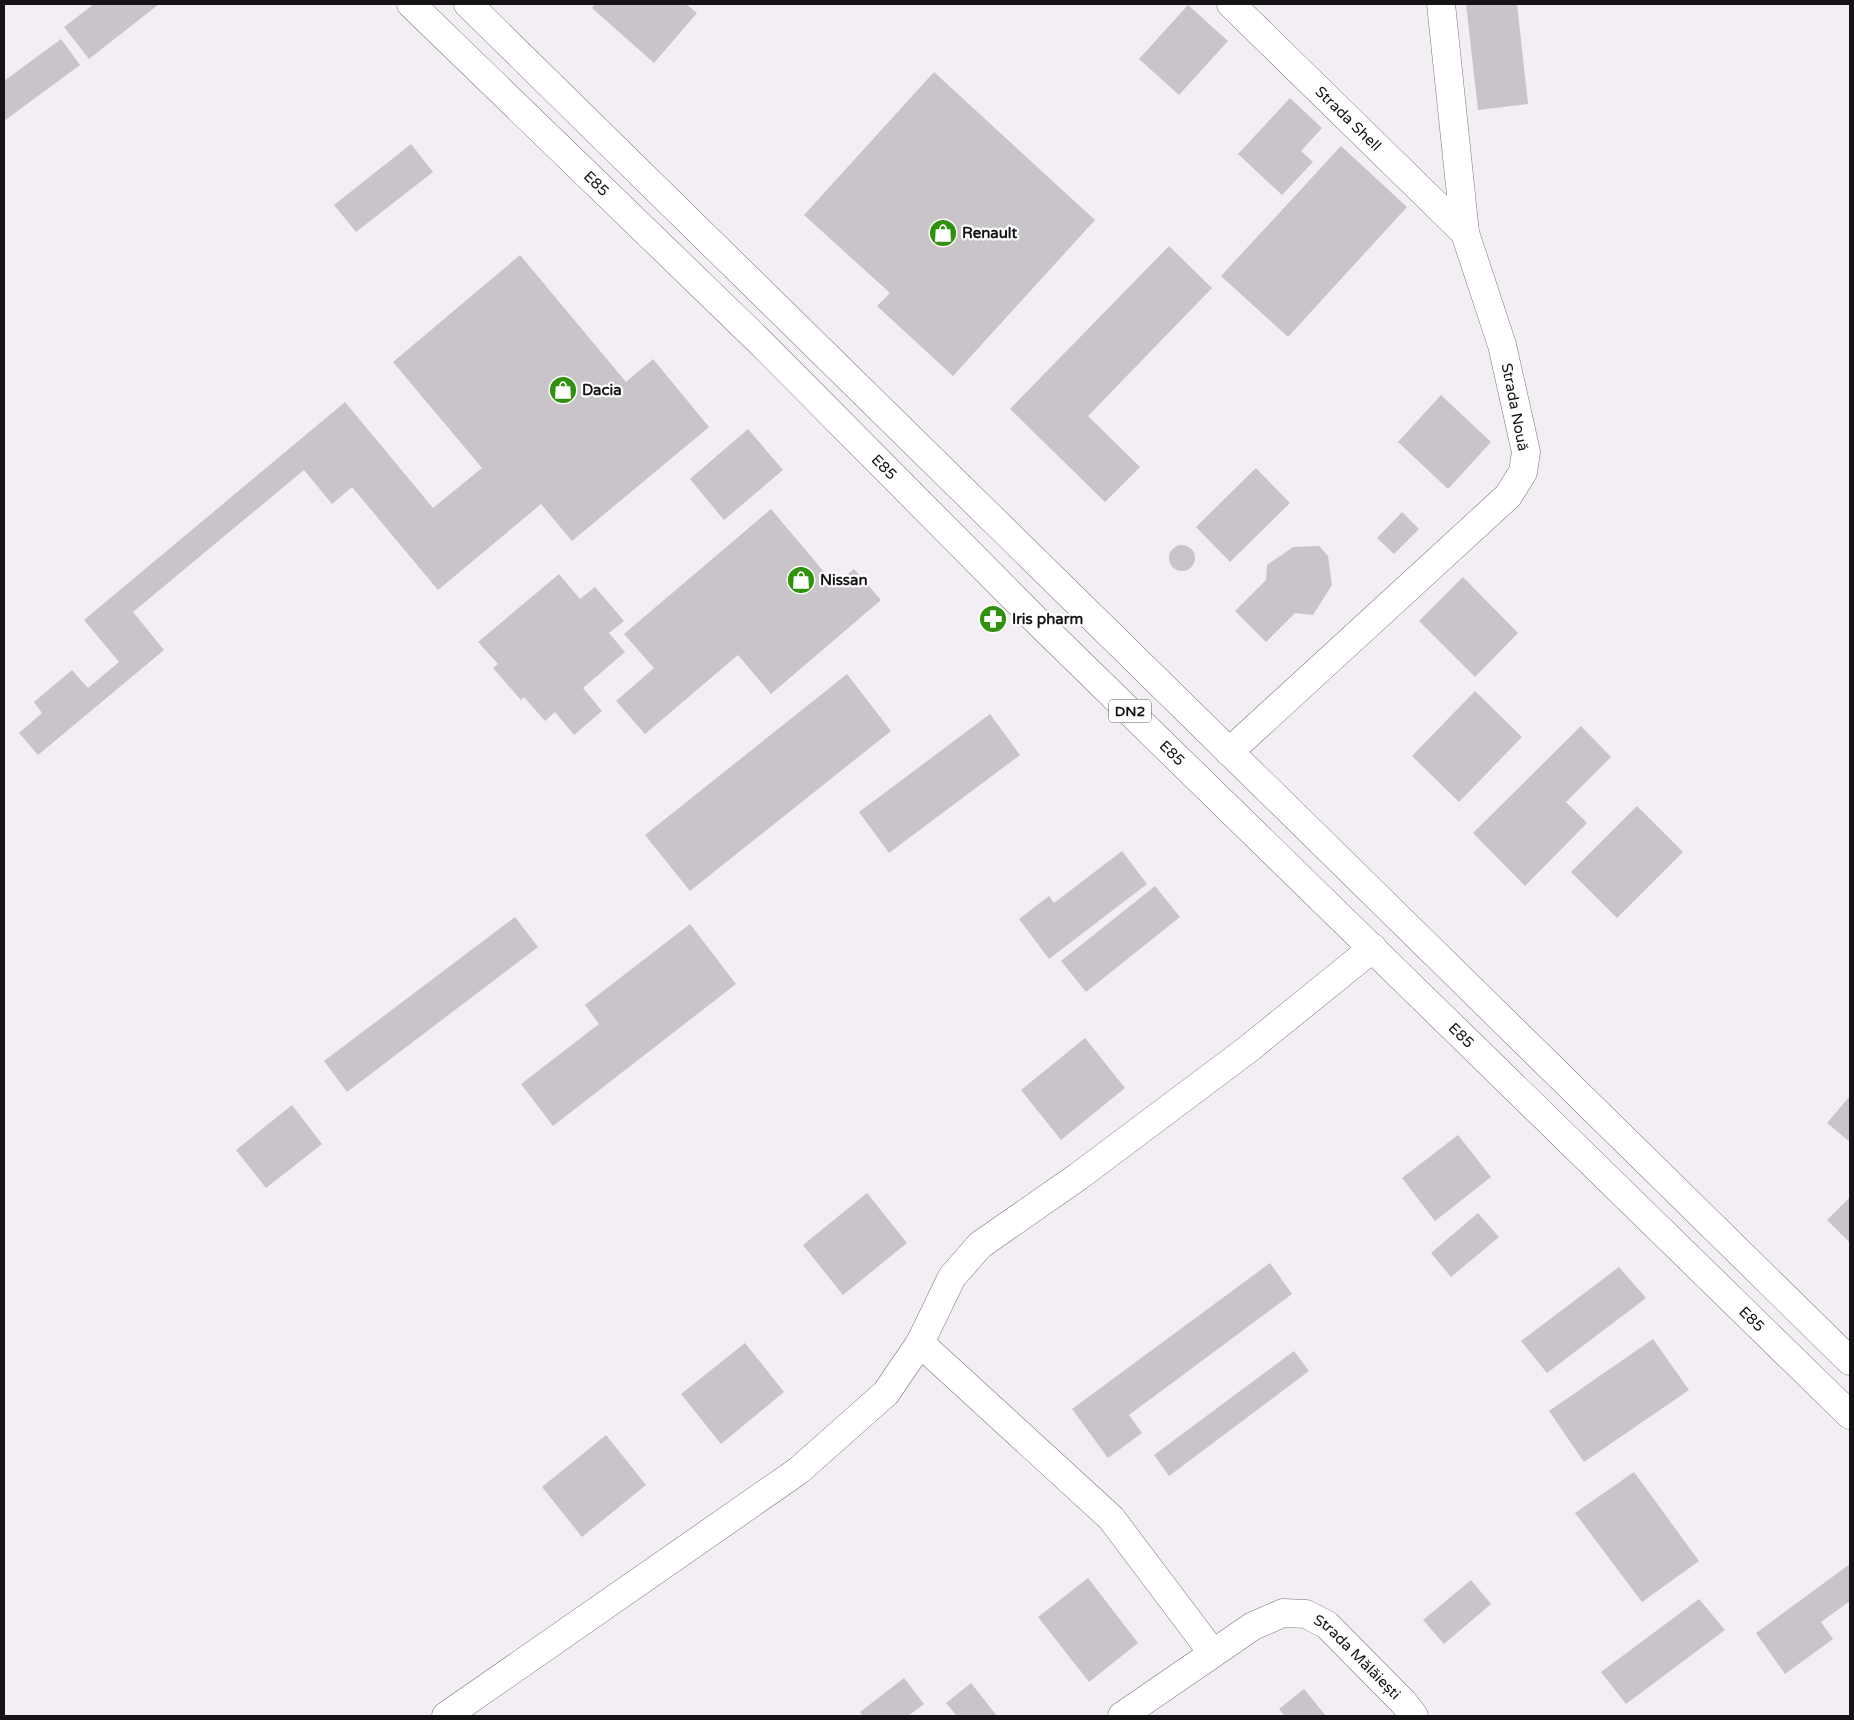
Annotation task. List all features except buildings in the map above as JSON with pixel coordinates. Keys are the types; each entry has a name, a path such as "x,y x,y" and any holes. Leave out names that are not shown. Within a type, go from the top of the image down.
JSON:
{"main road":[{"name":"E85","path":"411,4 751,334 1044,628 1850,1415"},
{"name":"DN2","path":"468,4 1850,1361"},
{"name":"Strada Shell","path":"1230,4 1465,233"},
{"name":"Strada Nouă","path":"1229,752 1508,496 1523,472 1526,452 1502,345 1465,233 1442,4"},
{"path":"446,1716 798,1471 886,1393 920,1343 952,1277 980,1245 1086,1171 1247,1050 1373,948"},
{"path":"920,1343 1110,1518 1212,1652"},
{"name":"Strada Mălăiești","path":"1122,1716 1212,1652 1253,1626 1283,1613 1306,1614 1326,1624 1414,1716"}],"place":[{"name":"Renault","path":"943,233"},
{"name":"Dacia","path":"563,390"},
{"name":"Nissan","path":"801,580"},
{"name":"Iris pharm","path":"993,619"}]}
